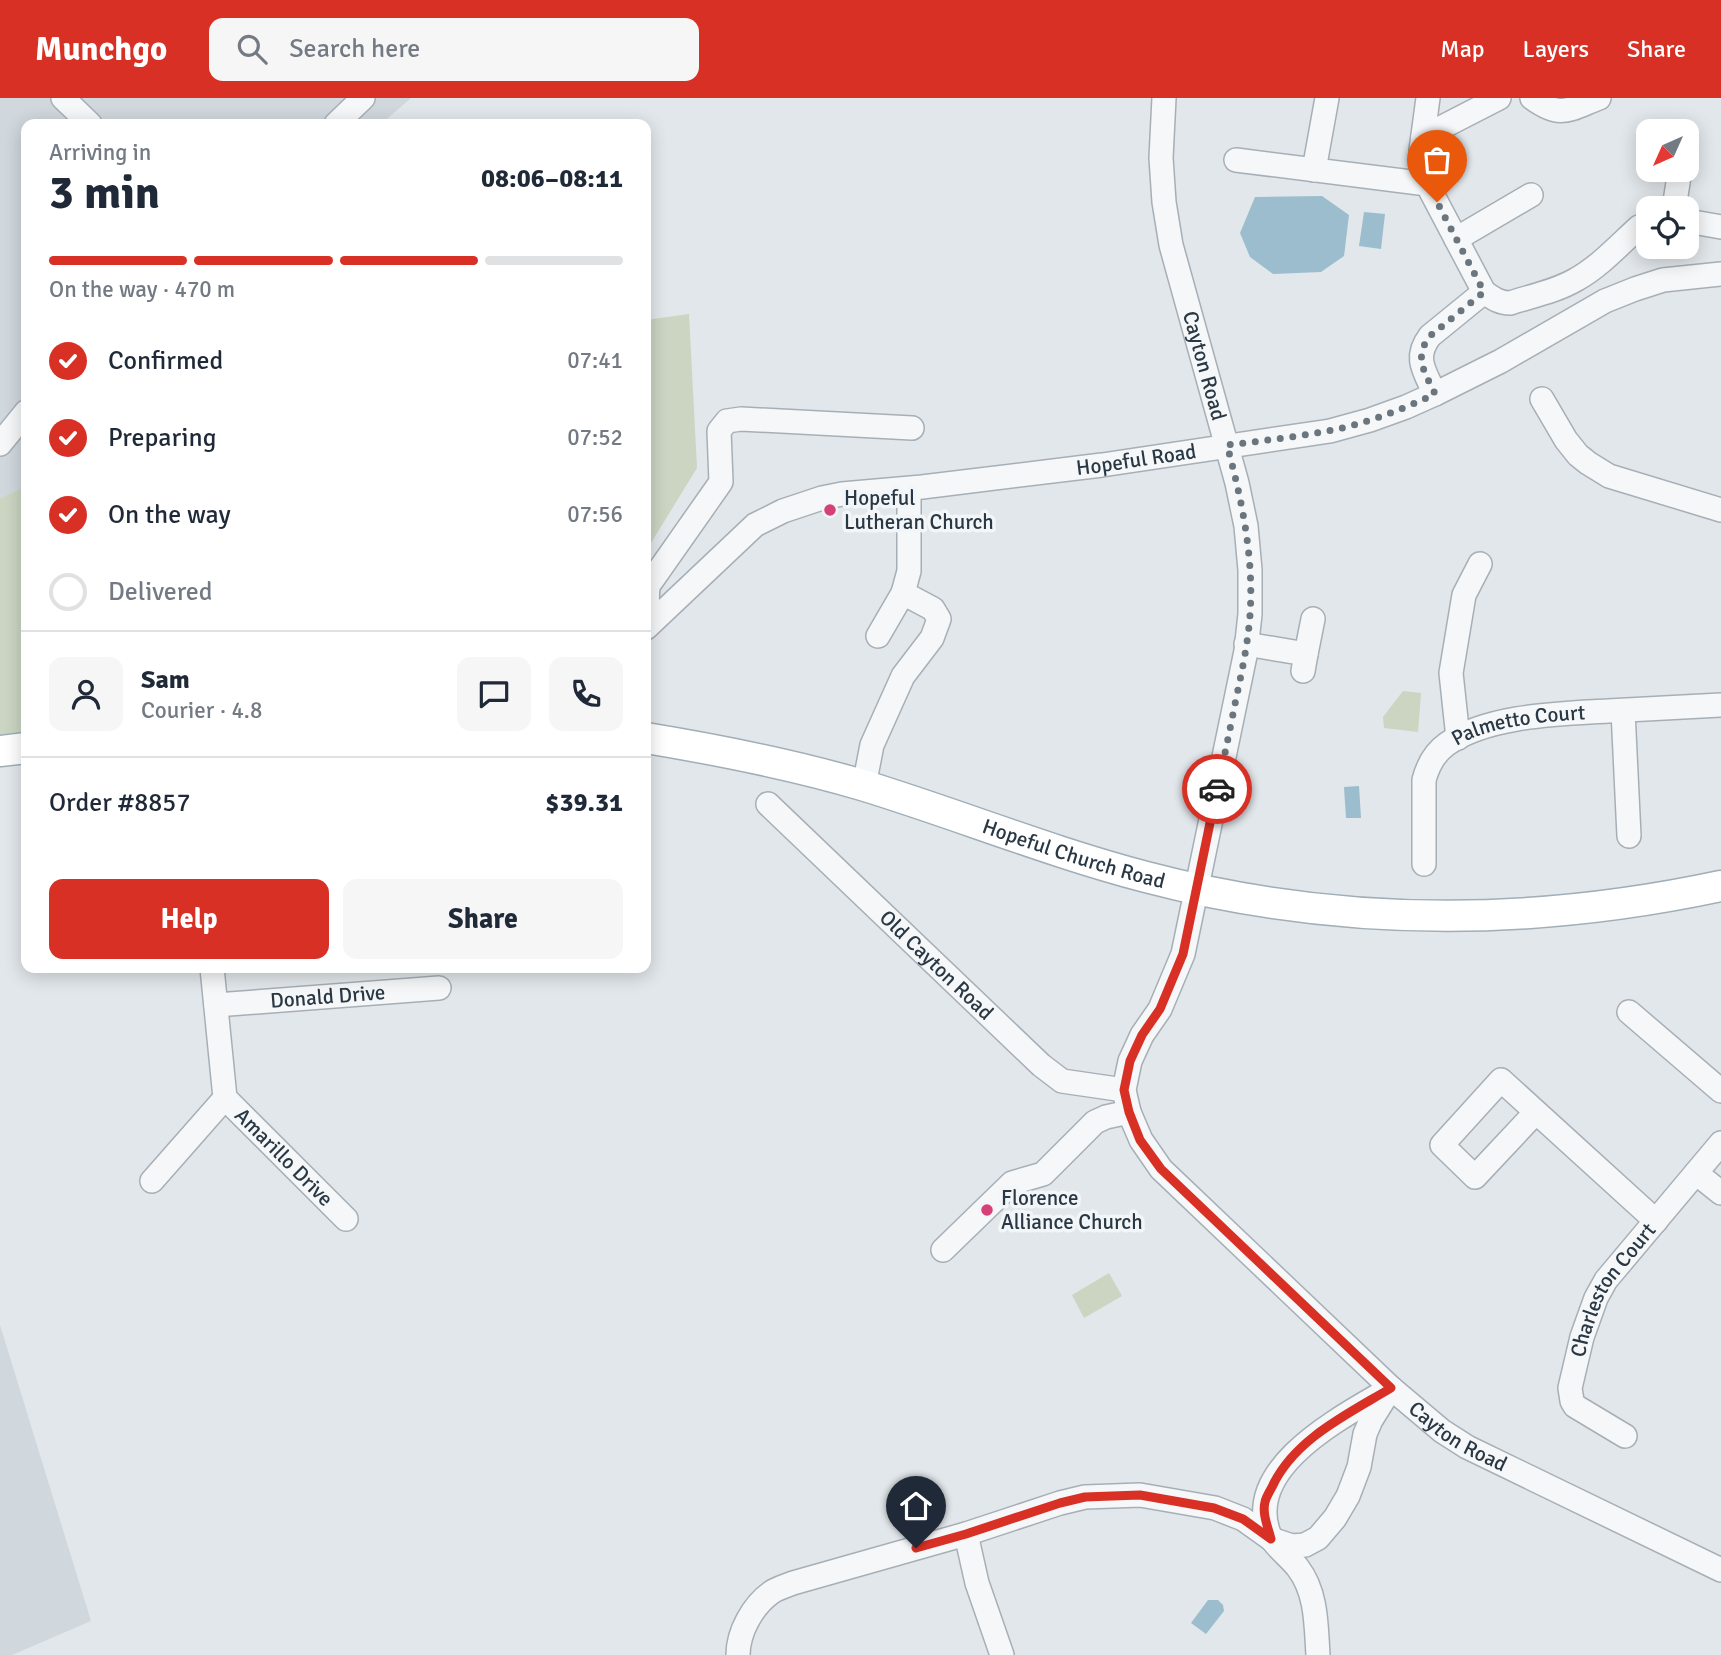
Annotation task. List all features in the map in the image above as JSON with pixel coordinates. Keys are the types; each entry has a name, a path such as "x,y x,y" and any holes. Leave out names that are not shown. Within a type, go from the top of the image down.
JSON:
{"main road":[{"name":"Hopeful Church Road","path":"651,739 751,757 864,786 1095,863 1197,889 1293,906 1377,914 1461,916 1545,913 1629,904 1721,886"},
{"path":"0,751 21,749"}],"street":[{"path":"63,98 85,119"},
{"path":"341,119 363,98"},
{"name":"Cayton Road","path":"1164,98 1161,158 1171,245 1237,483 1246,526 1250,614 1183,954 1160,1009 1142,1035 1130,1061 1126,1101 1140,1140 1161,1169 1391,1388 1441,1431 1467,1447 1721,1570"},
{"path":"1314,170 1327,98"},
{"path":"1428,98 1421,150 1427,184 1484,292 1496,301 1510,303 1566,285 1590,271 1636,230"},
{"path":"1423,137 1499,98"},
{"path":"1532,98 1550,110 1560,111 1599,98"},
{"path":"1236,160 1427,184"},
{"path":"1456,239 1531,195"},
{"path":"1699,223 1721,228"},
{"name":"Hopeful Road","path":"651,623 755,525 774,515 822,498 1102,465 1330,431 1370,420 1435,394 1501,361 1605,301 1663,280 1721,274"},
{"path":"1435,394 1421,363 1423,345 1430,336 1484,292"},
{"path":"1542,399 1566,440 1588,463 1609,476 1721,510"},
{"path":"0,444 21,418"},
{"path":"651,582 721,482 719,431 727,421 741,419 912,428"},
{"path":"878,636 903,593 909,571 909,489"},
{"path":"1458,738 1451,673 1464,595 1480,564"},
{"path":"864,786 872,745 903,676 932,638 939,619 933,609 903,593"},
{"path":"1246,644 1304,662 1313,619"},
{"name":"Palmetto Court","path":"1424,864 1426,771 1436,754 1458,738 1513,720 1552,715 1721,705"},
{"path":"1623,710 1629,836"},
{"name":"Old Cayton Road","path":"768,804 1041,1065 1062,1081 1126,1101"},
{"name":"Amarillo Drive","path":"213,973 225,1098 346,1219"},
{"name":"Donald Drive","path":"216,1005 439,988"},
{"path":"1629,1012 1721,1091"},
{"path":"152,1181 225,1098"},
{"path":"943,1250 1012,1183 1042,1174 1095,1122 1126,1101"},
{"path":"1536,1112 1656,1221"},
{"name":"Charleston Court","path":"1625,1436 1575,1406 1572,1401 1570,1388 1582,1337 1596,1298 1606,1280 1721,1143"},
{"path":"1696,1173 1721,1193"},
{"path":"1271,1539 1265,1519 1265,1503 1275,1480 1292,1455 1321,1431 1391,1388"},
{"path":"1271,1539 1292,1546 1305,1545 1318,1538 1335,1518 1348,1496 1359,1467 1365,1434 1371,1420 1391,1388"},
{"path":"738,1655 738,1643 753,1611 772,1591 966,1534 1060,1503 1085,1497 1140,1495 1214,1508 1243,1519 1271,1539 1299,1569 1308,1586 1315,1609 1318,1655"},
{"path":"966,1534 977,1583 1002,1655"}],"shaded area":[{"path":"0,98 411,98 387,119 21,119 21,488 0,498"},
{"path":"0,1325 91,1621 12,1655 0,1655"}],"green space":[{"path":"689,314 697,468 651,543 651,319"},
{"path":"21,488 21,749 0,751 0,498"},
{"path":"1403,691 1421,693 1418,732 1384,728 1383,717"},
{"path":"1109,1273 1122,1296 1084,1318 1072,1295"}],"water":[{"path":"1322,196 1349,215 1344,256 1321,272 1273,274 1250,257 1240,233 1255,197"},
{"path":"1364,212 1385,214 1381,249 1359,246"},
{"path":"1359,786 1361,818 1346,818 1344,787"},
{"path":"1208,1600 1218,1600 1224,1611 1206,1634 1191,1623"}],"way so far":[{"path":"1217,789 1246,651 1250,614 1246,526 1227,445 1330,431 1370,420 1435,394 1421,363 1423,345 1430,336 1484,292 1437,202"}],"place":[{"name":"Hopeful Lutheran Church","path":"830,510"},
{"name":"Florence Alliance Church","path":"987,1210"}],"route":[{"path":"916,1548 1085,1497 1140,1495 1214,1508 1243,1519 1271,1539 1265,1519 1265,1503 1275,1480 1292,1455 1350,1412 1391,1388 1161,1169 1140,1140 1129,1112 1124,1090 1130,1061 1142,1035 1160,1009 1183,954 1217,789"}]}
